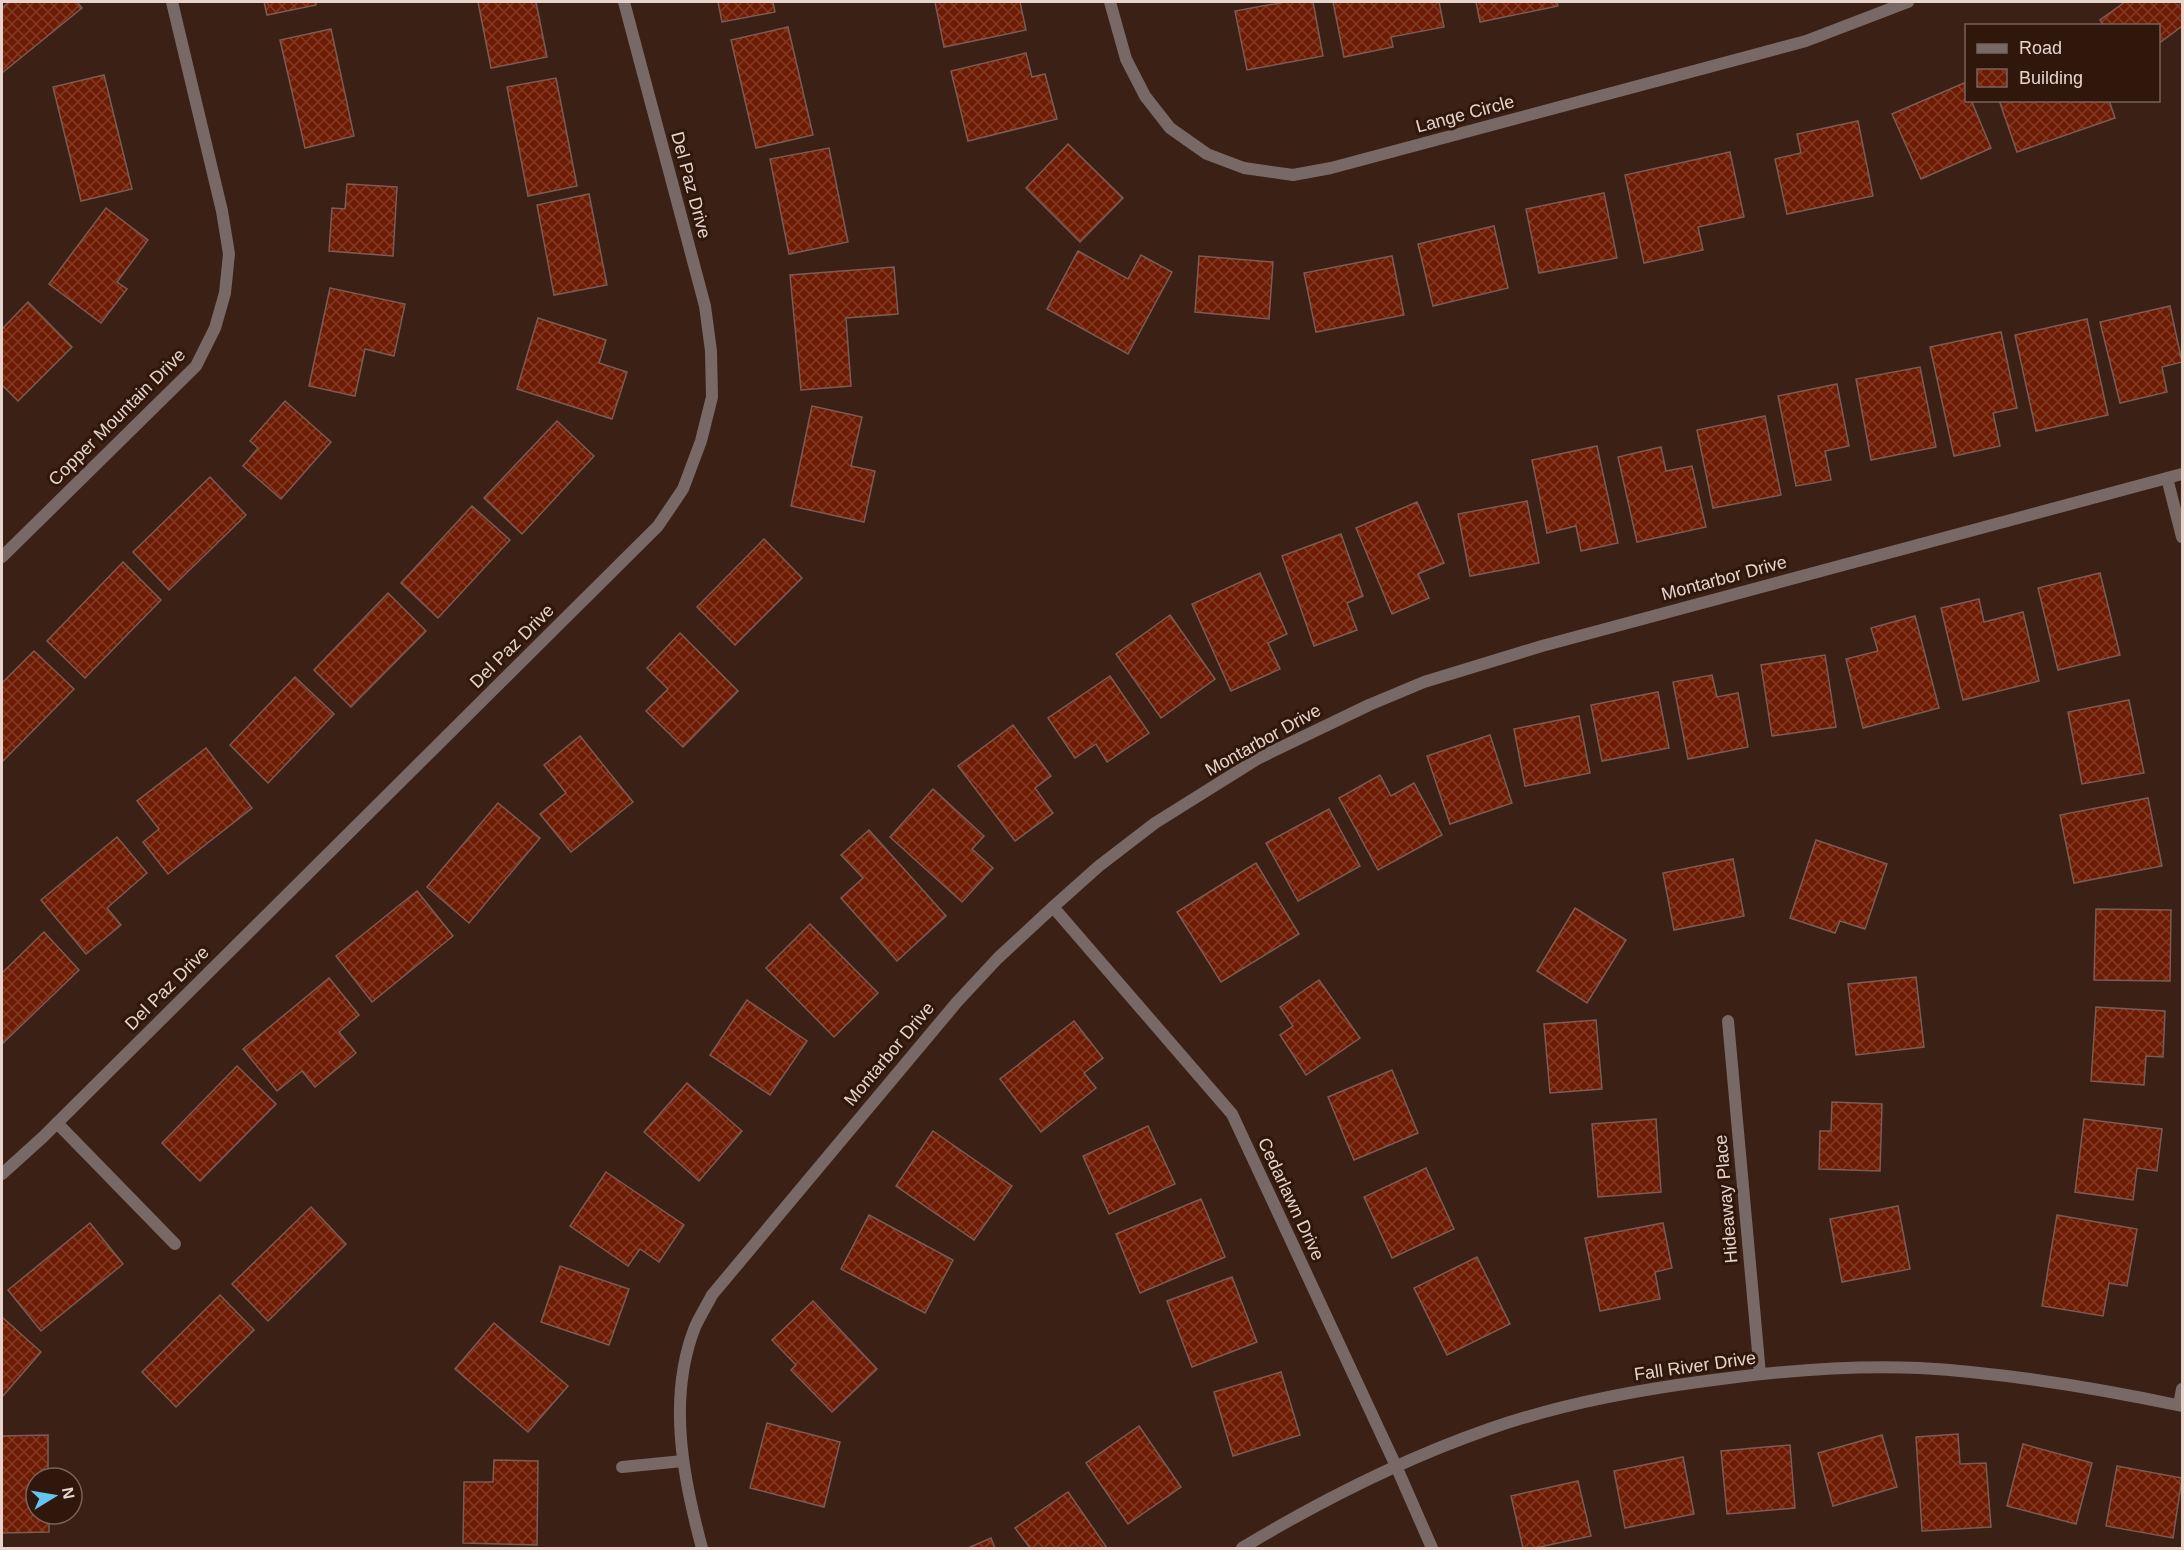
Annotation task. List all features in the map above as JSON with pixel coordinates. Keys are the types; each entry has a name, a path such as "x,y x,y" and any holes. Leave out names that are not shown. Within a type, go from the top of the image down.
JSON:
{"street":[{"name":"Copper Mountain Drive","path":"2,557 196,366 215,328 225,293 229,254 222,212 172,2"},
{"name":"Del Paz Drive","path":"2,1174 57,1123 658,526 682,489 701,441 711,397 711,351 705,306 624,2"},
{"name":"Lange Circle","path":"1110,2 1126,59 1145,96 1170,128 1207,154 1244,168 1293,175 1343,165 1806,41 1908,2"},
{"name":"Montarbor Drive","path":"702,1548 682,1461 680,1410 684,1367 695,1328 712,1294 957,1002 998,958 1099,866 1155,823 1260,758 1306,734 1424,682 1542,646 2182,474"},
{"path":"2167,478 2182,537"},
{"name":"Cedarlawn Drive","path":"1053,907 1232,1114 1432,1548"},
{"name":"Hideaway Place","path":"1728,1021 1760,1374"},
{"path":"57,1123 175,1244"},
{"name":"Fall River Drive","path":"1242,1548 1318,1504 1396,1466 1490,1429 1572,1406 1658,1387 1760,1374 1836,1368 1918,1368 1995,1375 2096,1390 2181,1406"},
{"path":"2181,1406 2182,1389"},
{"path":"622,1467 682,1461"}],"building":[{"path":"9,2 77,2 82,8 2,73 2,8"},
{"path":"264,2 316,2 316,5 267,15"},
{"path":"478,2 536,2 547,57 491,68"},
{"path":"718,2 773,2 775,12 722,22"},
{"path":"935,2 1020,2 1026,30 944,47"},
{"path":"1285,2 1313,2 1323,56 1247,70 1235,11"},
{"path":"1333,2 1439,2 1444,27 1391,37 1393,47 1344,57"},
{"path":"1476,2 1557,2 1558,6 1480,22"},
{"path":"2125,2 2182,2 2182,26 2160,42 2160,24 2103,24 2100,20"},
{"path":"788,27 813,135 756,148 731,40"},
{"path":"331,29 354,136 305,148 280,40"},
{"path":"1026,53 1032,77 1045,74 1057,119 968,141 951,71"},
{"path":"104,75 132,189 81,201 53,87"},
{"path":"556,78 577,186 528,196 507,87"},
{"path":"1964,83 1965,102 1972,102 1991,148 1921,179 1892,114"},
{"path":"2000,102 2110,102 2115,118 2017,152"},
{"path":"1858,121 1873,196 1787,214 1775,159 1801,153 1797,134"},
{"path":"1068,144 1123,198 1080,242 1026,188"},
{"path":"829,148 848,242 789,254 770,159"},
{"path":"1730,152 1744,217 1698,227 1703,250 1644,263 1625,175"},
{"path":"347,184 397,187 393,256 329,251 332,208 345,209"},
{"path":"1604,193 1617,258 1539,273 1526,209"},
{"path":"589,194 607,285 554,295 537,205"},
{"path":"106,208 148,240 117,282 127,289 101,323 49,284"},
{"path":"1494,226 1508,288 1433,306 1418,244"},
{"path":"1078,251 1128,279 1141,255 1172,272 1128,354 1047,309"},
{"path":"1199,256 1273,262 1269,319 1195,312"},
{"path":"1392,256 1404,315 1316,332 1304,273"},
{"path":"894,267 898,314 846,318 851,386 801,390 790,275"},
{"path":"330,288 405,304 394,356 365,349 355,396 309,386"},
{"path":"28,302 72,347 18,401 2,385 2,329"},
{"path":"2170,306 2182,362 2162,367 2167,392 2120,403 2100,322"},
{"path":"538,318 606,340 599,363 627,372 612,419 517,389"},
{"path":"2087,319 2108,415 2036,431 2015,335"},
{"path":"2001,332 2017,408 1993,413 2000,446 1954,456 1930,347"},
{"path":"1920,367 1936,447 1871,460 1856,379"},
{"path":"1837,384 1849,446 1825,451 1831,480 1796,486 1778,396"},
{"path":"285,401 331,442 281,499 243,466 258,448 250,441"},
{"path":"812,406 862,417 851,466 875,471 864,522 791,506"},
{"path":"1765,416 1781,495 1713,508 1697,430"},
{"path":"557,421 594,456 522,534 484,498"},
{"path":"1597,446 1618,543 1581,551 1576,526 1547,533 1532,460"},
{"path":"1661,447 1666,471 1692,466 1706,527 1637,542 1618,457"},
{"path":"210,477 246,515 169,590 133,552"},
{"path":"1527,501 1539,563 1470,576 1458,514"},
{"path":"1417,502 1444,563 1418,574 1429,598 1392,614 1356,528"},
{"path":"472,506 510,540 438,618 401,583"},
{"path":"1341,534 1363,596 1347,603 1357,630 1314,646 1282,556"},
{"path":"764,539 802,578 735,645 697,607"},
{"path":"123,562 161,600 85,678 47,641"},
{"path":"1260,573 1287,634 1268,643 1280,669 1231,691 1192,604"},
{"path":"2100,573 2120,655 2058,670 2038,588"},
{"path":"388,593 426,631 351,707 314,670"},
{"path":"1979,599 1984,622 2023,612 2039,681 1963,700 1941,608"},
{"path":"1170,615 1215,679 1161,718 1116,654"},
{"path":"1915,616 1939,708 1863,728 1846,659 1878,651 1871,628"},
{"path":"680,633 738,691 683,747 646,711 668,689 647,668"},
{"path":"34,651 74,689 2,762 2,683"},
{"path":"1825,655 1836,727 1772,736 1761,665"},
{"path":"1712,675 1717,697 1738,693 1748,747 1688,759 1673,682"},
{"path":"1110,676 1149,733 1107,762 1096,744 1075,758 1048,718"},
{"path":"295,677 334,714 268,783 230,745"},
{"path":"1658,692 1669,748 1602,761 1591,705"},
{"path":"2129,700 2144,773 2082,784 2068,712"},
{"path":"1579,716 1590,773 1525,786 1514,729"},
{"path":"1013,725 1051,776 1035,788 1053,813 1015,841 958,766"},
{"path":"1490,735 1512,803 1450,824 1427,756"},
{"path":"580,736 633,802 571,852 540,814 566,793 544,765"},
{"path":"206,748 252,808 168,874 143,842 159,829 137,801"},
{"path":"1380,775 1391,796 1414,783 1442,835 1378,870 1339,798"},
{"path":"933,789 984,836 972,849 993,868 962,902 890,837"},
{"path":"2148,798 2162,866 2074,883 2060,815"},
{"path":"498,803 540,838 469,923 427,887"},
{"path":"1329,809 1360,866 1298,901 1266,843"},
{"path":"869,830 946,916 897,961 841,898 863,878 841,855"},
{"path":"117,837 147,873 107,908 121,925 86,954 41,900"},
{"path":"1816,840 1887,864 1865,929 1840,921 1835,933 1790,918"},
{"path":"1733,859 1744,916 1674,930 1663,873"},
{"path":"1256,863 1299,934 1221,982 1177,912"},
{"path":"417,891 453,936 372,1002 336,956"},
{"path":"1575,908 1626,940 1587,1003 1537,971"},
{"path":"2096,909 2171,910 2170,981 2094,980"},
{"path":"810,924 878,993 834,1037 766,968"},
{"path":"44,932 79,970 2,1044 2,973"},
{"path":"1916,977 1924,1047 1856,1055 1848,984"},
{"path":"329,978 359,1015 339,1032 356,1053 315,1087 302,1071 277,1091 243,1049"},
{"path":"1319,980 1360,1038 1306,1075 1280,1035 1293,1026 1280,1007"},
{"path":"747,1000 807,1041 770,1095 710,1055"},
{"path":"2096,1007 2165,1011 2163,1057 2146,1056 2144,1085 2091,1081"},
{"path":"1596,1020 1602,1089 1550,1093 1544,1024"},
{"path":"1074,1021 1103,1058 1084,1073 1096,1088 1041,1132 1000,1079"},
{"path":"237,1066 276,1104 200,1181 162,1143"},
{"path":"1392,1070 1418,1133 1354,1160 1328,1097"},
{"path":"687,1083 742,1131 699,1181 644,1132"},
{"path":"1832,1102 1882,1104 1880,1171 1819,1169 1820,1131 1831,1131"},
{"path":"1656,1119 1661,1192 1598,1197 1592,1124"},
{"path":"2084,1119 2162,1129 2157,1171 2137,1168 2133,1200 2075,1192"},
{"path":"1148,1126 1175,1184 1109,1214 1083,1156"},
{"path":"933,1131 1012,1186 974,1240 896,1186"},
{"path":"1426,1168 1454,1229 1392,1258 1364,1197"},
{"path":"606,1172 684,1225 659,1262 640,1249 628,1266 570,1226"},
{"path":"1201,1199 1225,1257 1140,1293 1116,1234"},
{"path":"1898,1206 1910,1269 1842,1282 1830,1219"},
{"path":"311,1207 346,1244 268,1321 232,1284"},
{"path":"869,1215 953,1260 925,1313 841,1269"},
{"path":"2057,1215 2137,1229 2127,1286 2109,1283 2103,1316 2042,1306"},
{"path":"90,1223 123,1264 41,1331 8,1290"},
{"path":"1663,1223 1672,1268 1655,1272 1660,1299 1600,1311 1585,1238"},
{"path":"1477,1257 1510,1324 1447,1355 1414,1288"},
{"path":"560,1266 629,1289 609,1345 541,1322"},
{"path":"1232,1277 1257,1342 1192,1367 1167,1301"},
{"path":"220,1295 254,1330 176,1407 142,1372"},
{"path":"813,1301 877,1369 832,1412 791,1370 796,1365 772,1340"},
{"path":"2,1317 41,1352 2,1397"},
{"path":"494,1323 568,1386 528,1432 455,1369"},
{"path":"1281,1372 1300,1435 1233,1456 1214,1392"},
{"path":"767,1423 840,1442 824,1507 750,1488"},
{"path":"1139,1426 1181,1487 1128,1524 1086,1463"},
{"path":"1958,1434 1960,1464 1986,1463 1991,1527 1922,1531 1916,1437"},
{"path":"48,1435 48,1466 24,1466 24,1526 49,1526 49,1532 2,1533 2,1436"},
{"path":"1882,1435 1897,1487 1833,1506 1818,1453"},
{"path":"2023,1444 2092,1463 2076,1524 2007,1506"},
{"path":"1790,1445 1795,1508 1727,1514 1721,1451"},
{"path":"1683,1457 1694,1514 1625,1528 1614,1471"},
{"path":"494,1460 538,1461 537,1545 463,1543 464,1482 493,1482"},
{"path":"2117,1466 2182,1478 2173,1538 2106,1526"},
{"path":"1578,1481 1591,1536 1535,1548 1523,1548 1511,1496"},
{"path":"1068,1492 1107,1548 1030,1548 1015,1528"},
{"path":"991,1538 995,1548 968,1548"}]}
